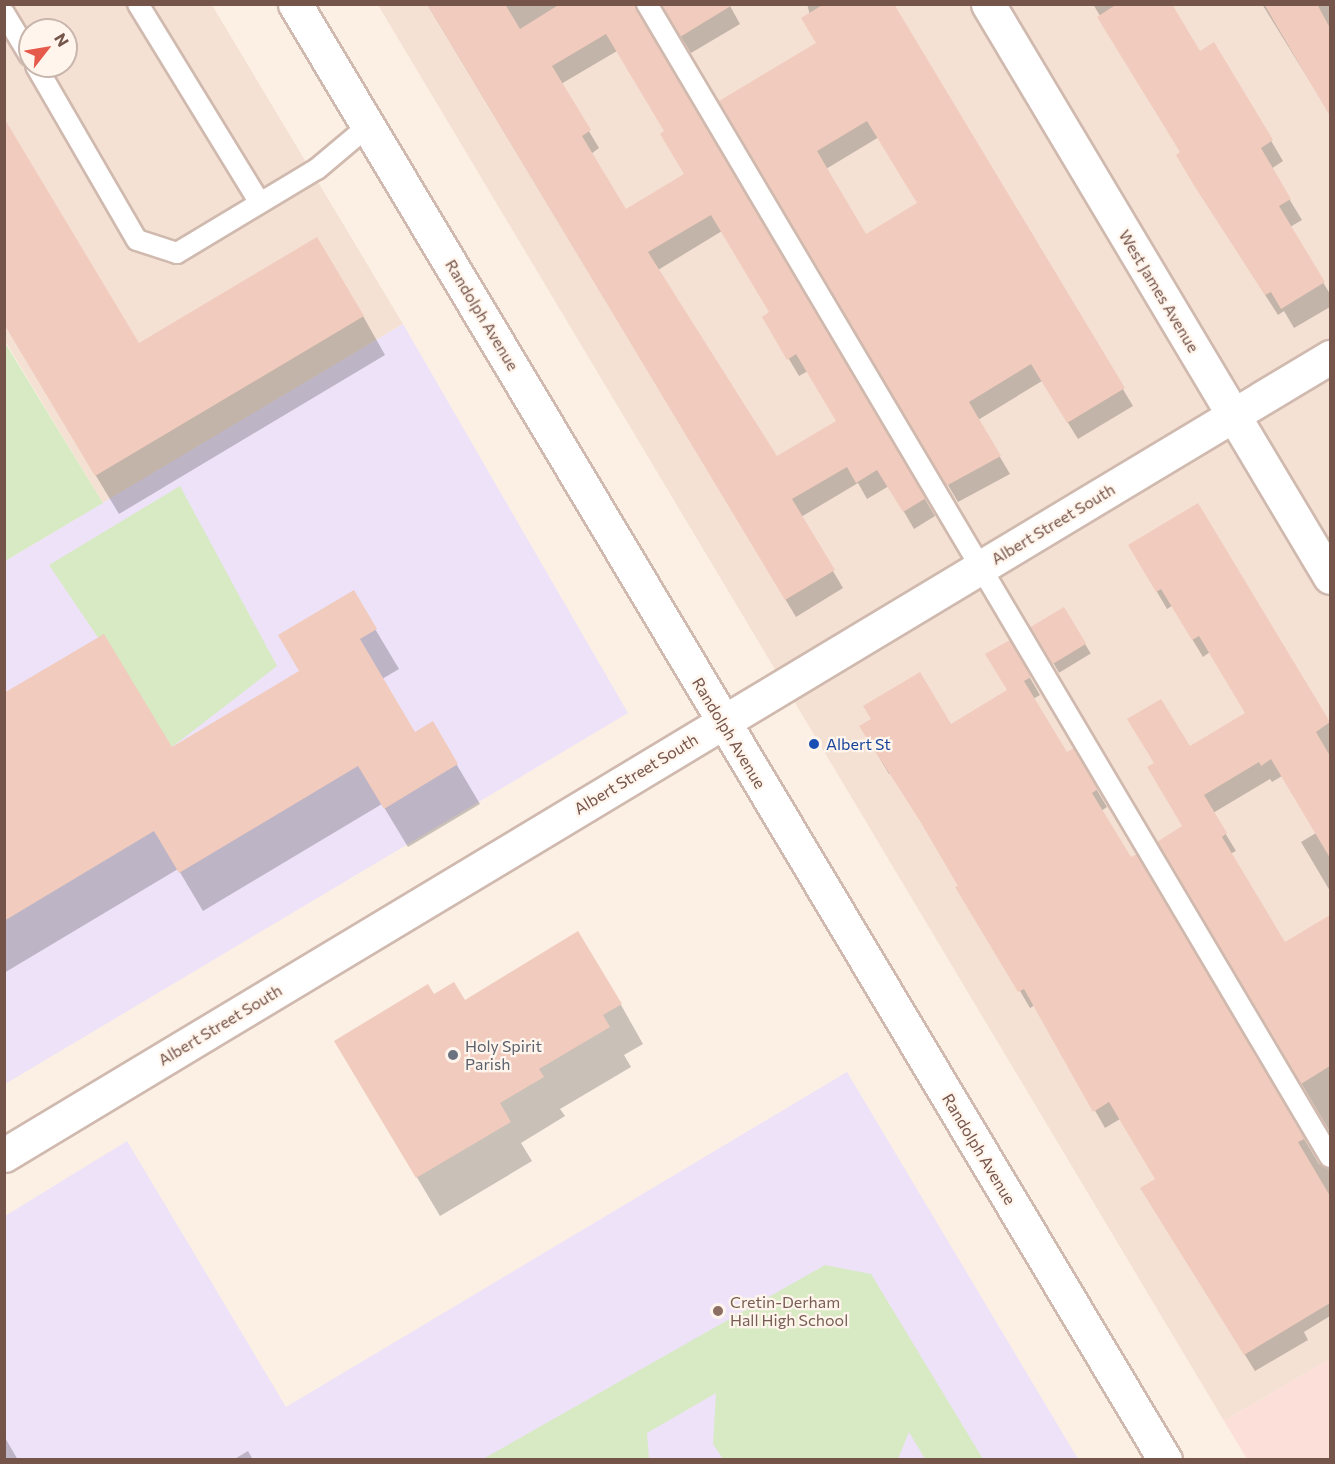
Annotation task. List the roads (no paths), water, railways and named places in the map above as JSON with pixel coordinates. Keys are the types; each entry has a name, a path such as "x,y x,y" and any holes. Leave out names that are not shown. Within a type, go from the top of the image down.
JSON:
{"street":[{"name":"Randolph Avenue","path":"296,4 722,722 1165,1460"},
{"name":"West James Avenue","path":"988,4 1330,577"},
{"name":"Albert Street South","path":"4,1155 1330,357"}],"lane":[{"path":"138,4 260,203"},
{"path":"647,4 1330,1157"},
{"path":"4,13 18,36"},
{"path":"43,78 137,240 177,253 317,169 368,126"}],"place":[{"name":"Albert St","path":"814,744"},
{"name":"Holy Spirit Parish","path":"453,1055"},
{"name":"Cretin-Derham Hall High School","path":"718,1311"}]}
